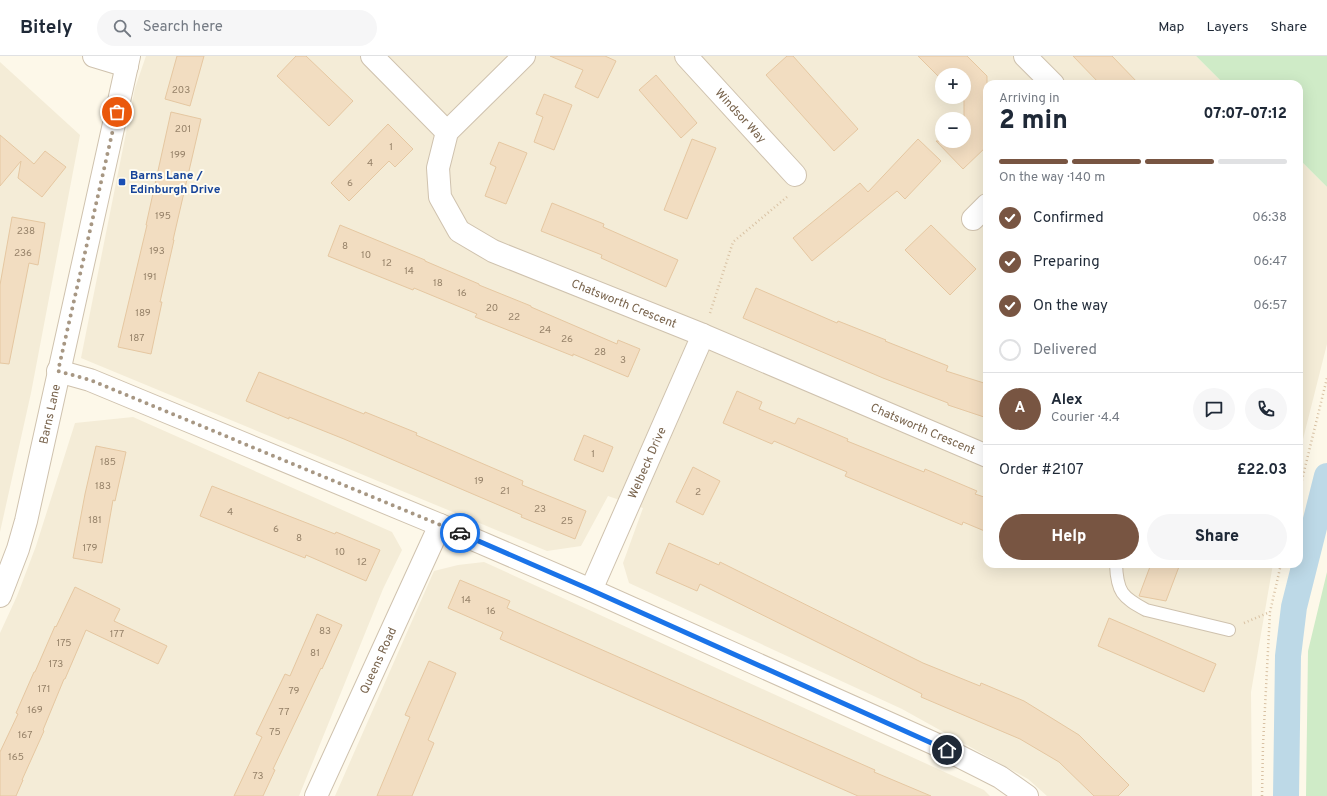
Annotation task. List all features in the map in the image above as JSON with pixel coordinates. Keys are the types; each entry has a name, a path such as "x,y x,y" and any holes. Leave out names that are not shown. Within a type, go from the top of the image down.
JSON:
{"street":[{"name":"Barns Lane","path":"0,596 18,549 26,521 58,371 128,61 94,56"},
{"path":"372,56 447,132 524,56"},
{"name":"Windsor Way","path":"686,56 795,175"},
{"path":"1025,56 1049,80"},
{"name":"Chatsworth Crescent","path":"447,132 438,168 440,196 459,231 493,252 703,335 983,454"},
{"name":"Welbeck Drive","path":"591,590 703,335"},
{"path":"58,371 90,380 440,524 591,590 933,743 1000,778 1027,796"},
{"name":"Queens Road","path":"316,796 440,524"}],"lane":[{"path":"1116,568 1116,580 1122,594 1135,604 1146,610 1229,630"}],"path":[{"path":"703,335 733,242 803,185 795,175"},
{"path":"1303,476 1327,378"},
{"path":"1262,796 1263,745 1270,612 1280,568"},
{"path":"1229,630 1270,612"}],"shaded area":[{"path":"146,56 1196,56 1220,80 983,80 983,568 1272,568 1251,692 1252,796 1047,796 1028,779 902,709 629,583 623,563 643,508 608,496 581,546 547,551 81,358 135,88"},
{"path":"0,62 80,135 31,393 0,532"},
{"path":"1303,163 1327,187 1327,344 1303,439"},
{"path":"133,417 392,532 402,550 383,589 299,796 0,796 0,633 17,596 36,546 75,423"},
{"path":"484,562 984,790 990,796 335,796 434,571 458,565"}],"green space":[{"path":"1196,56 1327,56 1327,187 1303,163 1303,80 1220,80"},
{"path":"1327,572 1327,796 1306,796 1308,651"}],"building":[{"path":"177,56 204,56 190,106 165,99"},
{"path":"296,56 306,56 353,101 329,126 277,76"},
{"path":"550,56 605,56 616,61 598,98 575,87 583,70"},
{"path":"787,56 793,56 858,129 834,151 766,75"},
{"path":"918,56 967,56 987,76 987,80 983,80 983,150 963,169 943,148 971,148 971,112 964,112 964,104 971,104 971,68 935,68 935,73"},
{"path":"1073,56 1112,56 1135,80 1096,80"},
{"path":"656,75 697,123 681,138 639,90"},
{"path":"544,94 572,105 554,150 534,142 543,117 536,114"},
{"path":"171,112 201,119 173,240 151,354 118,347 147,225"},
{"path":"388,124 413,149 395,167 389,161 349,201 331,183"},
{"path":"0,135 34,164 45,151 66,167 42,197 18,178 21,161 0,186"},
{"path":"692,139 716,148 687,219 664,210"},
{"path":"918,139 941,161 905,199 897,191 812,261 793,238 860,183 868,192"},
{"path":"499,142 527,153 506,204 485,196 496,167 490,164"},
{"path":"552,203 604,224 603,227 678,260 666,287 601,258 602,255 541,231"},
{"path":"12,217 45,223 38,265 29,263 9,364 0,363 0,285"},
{"path":"340,225 425,260 479,285 617,344 618,340 640,349 628,377 573,354 573,356 475,317 477,314 414,288 413,290 328,256"},
{"path":"931,225 976,269 950,295 905,250"},
{"path":"756,288 837,323 838,321 886,340 885,341 948,366 946,371 983,383 983,417 948,405 948,403 883,378 743,318"},
{"path":"259,372 364,414 365,412 417,433 416,435 523,481 522,485 586,511 575,539 521,517 522,515 344,439 289,417 289,419 246,401"},
{"path":"737,391 762,402 759,409 795,424 798,418 848,439 847,441 924,472 925,469 977,491 975,494 983,497 983,530 963,522 962,525 845,476 847,472 774,441 772,444 723,423"},
{"path":"584,435 613,447 603,472 574,460"},
{"path":"96,446 126,452 115,501 113,500 102,563 73,558"},
{"path":"693,467 720,481 703,515 676,502"},
{"path":"212,486 380,550 366,581 306,555 305,558 200,516"},
{"path":"669,543 719,565 720,562 923,663 980,686 981,683 1024,701 1079,735 1129,785 1118,796 1094,796 1059,762 1020,739 921,697 922,694 700,584 697,591 656,573"},
{"path":"1150,568 1178,568 1166,601 1139,596"},
{"path":"460,580 510,601 507,608 931,796 858,796 500,639 503,632 448,608"},
{"path":"75,587 120,609 114,621 167,646 158,664 86,630 64,679 43,730 44,731 16,796 0,796 0,752 18,714 16,713 34,672"},
{"path":"317,614 342,625 322,669 321,668 273,769 275,770 263,796 234,796 262,737 256,734 285,674 290,676"},
{"path":"1109,618 1216,664 1204,692 1098,646"},
{"path":"429,661 456,673 428,740 434,743 412,796 377,796 410,717 405,715"}],"waterway":[{"path":"1286,796 1288,656 1294,607 1327,476"}],"way so far":[{"path":"117,112 58,371 90,380 460,533"}],"place":[{"name":"Barns Lane / Edinburgh Drive","path":"122,182"}],"route":[{"path":"460,533 591,590 947,750"}]}
